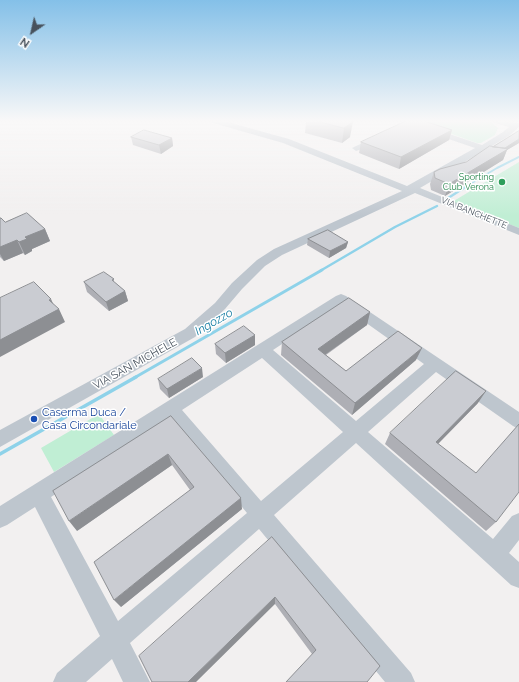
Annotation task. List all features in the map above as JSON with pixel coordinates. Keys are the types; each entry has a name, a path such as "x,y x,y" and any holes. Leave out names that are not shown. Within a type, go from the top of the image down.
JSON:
{"street":[{"name":"VIA BANCHETTE","path":"317,153 429,195 519,232"},
{"name":"VIA SAN MICHELE","path":"0,439 190,333 220,306 237,286 261,263 278,252 410,189 449,168 461,171 480,159 471,155 475,153"},
{"path":"0,518 341,299 519,421"},
{"path":"263,350 519,577"},
{"path":"66,682 434,364"},
{"path":"171,409 401,682"},
{"path":"38,493 137,682"},
{"path":"494,555 519,523"}],"green space":[{"name":"Sporting Club Verona","path":"519,162 519,228 452,202"},
{"path":"99,414 114,435 54,472 41,448"}],"building":[{"path":"390,153 409,153 401,157"},
{"path":"480,153 502,153 449,184 435,178 434,172 466,162"},
{"path":"27,213 45,229 25,237 27,239 19,242 17,240 0,247 0,218 5,222"},
{"path":"328,230 348,242 330,251 308,239"},
{"path":"104,272 114,279 112,280 125,291 106,302 84,282"},
{"path":"34,282 51,299 49,300 59,309 0,340 0,298"},
{"path":"349,298 370,312 318,349 346,371 398,331 422,348 355,403 282,342"},
{"path":"244,326 255,335 225,353 215,344"},
{"path":"192,358 202,368 167,389 158,379"},
{"path":"456,371 486,391 436,442 476,473 519,424 519,492 496,522 390,433"},
{"path":"171,416 241,498 114,600 94,562 194,487 168,454 69,521 53,491"},
{"path":"272,537 380,666 367,682 286,682 316,650 275,597 188,682 152,682 139,656"}],"waterway":[{"name":"Ingozzo","path":"465,187 519,157"},
{"name":"Ingozzo","path":"445,200 467,186"},
{"name":"Ingozzo","path":"320,271 395,227 437,206"},
{"name":"Ingozzo","path":"134,378 322,270"},
{"name":"Ingozzo","path":"0,454 136,377"}],"place":[{"name":"Sporting Club Verona","path":"502,182"},
{"name":"Caserma Duca / Casa Circondariale","path":"34,419"}]}
